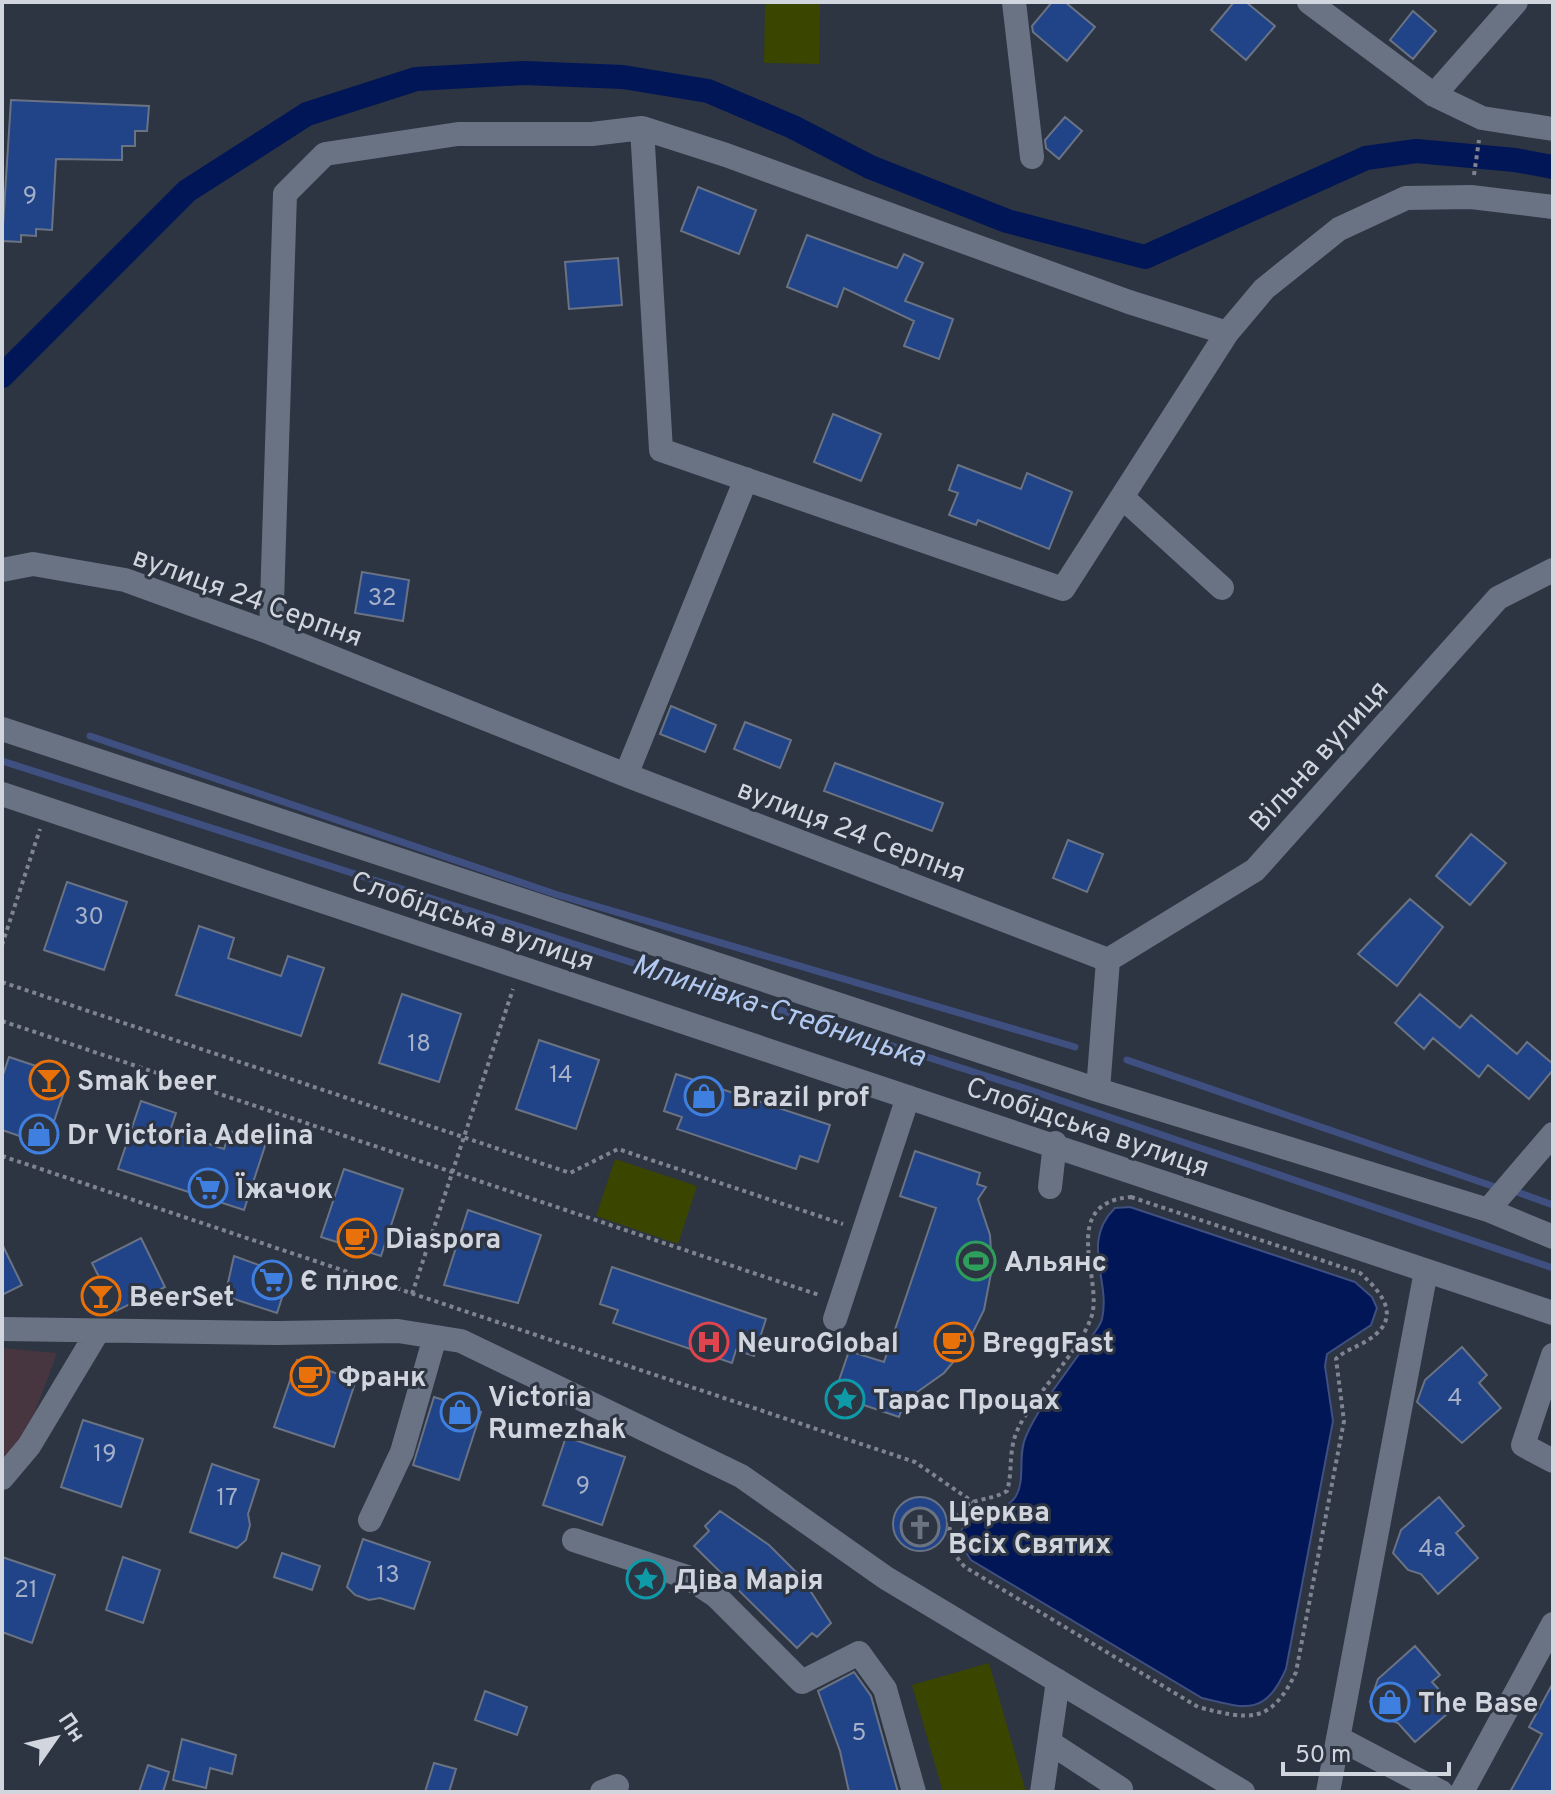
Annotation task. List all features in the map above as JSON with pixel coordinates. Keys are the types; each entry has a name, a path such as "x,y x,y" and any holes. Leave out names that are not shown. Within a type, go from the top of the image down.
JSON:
{"street":[{"path":"1014,2 1032,157"},
{"path":"1309,2 1434,95 1482,118 1553,129"},
{"path":"1434,95 1516,2"},
{"path":"271,633 285,194 325,154 458,134 592,134 642,128 726,155 1114,297 1227,333"},
{"path":"642,128 661,450 1063,589 1227,333 1264,289 1339,229 1406,198 1471,197 1553,207"},
{"path":"626,775 746,479"},
{"path":"1122,497 1222,588"},
{"name":"вулиця 24 Серпня","path":"2,570 33,564 125,580 271,633 626,775 1108,960"},
{"name":"Вільна вулиця","path":"1108,960 1255,870 1498,598 1553,570"},
{"path":"2,729 1098,1090 1488,1210 1553,1237"},
{"name":"Слобідська вулиця","path":"2,794 1553,1313"},
{"path":"1098,1090 1108,960"},
{"path":"838,1311 908,1097"},
{"path":"1488,1210 1553,1134"},
{"path":"1050,1187 1054,1145"},
{"path":"1328,1792 1426,1271"},
{"path":"2,1329 398,1331 461,1341 741,1476 886,1578 1243,1792"},
{"path":"2,1478 29,1446 98,1331"},
{"path":"370,1520 402,1452 435,1337"},
{"path":"1553,1355 1523,1445 1553,1461"},
{"path":"574,1540 687,1577 716,1596 802,1682 859,1653 885,1689 914,1792"},
{"path":"1462,1792 1553,1624"},
{"path":"1042,1792 1052,1744 1058,1681"},
{"path":"1338,1738 1441,1792"},
{"path":"1052,1744 1121,1789 1121,1792"}],"path":[{"path":"1473,185 1480,134"},
{"path":"2,945 47,809"},
{"path":"412,1294 520,967"},
{"path":"2,982 570,1173 618,1149 864,1231"},
{"path":"2,1021 452,1172 838,1311"},
{"path":"2,1156 915,1462 973,1502"},
{"path":"1131,1197 1360,1273 1380,1291 1387,1306 1386,1320 1378,1332 1336,1359 1344,1421 1296,1672 1285,1697 1263,1714 1242,1719 1198,1707 965,1567 952,1554 948,1535 954,1515 973,1502 1007,1491 1011,1479 1009,1455 1017,1430 1092,1317 1090,1226 1097,1211 1111,1199 1131,1197"}],"shaded area":[{"path":"1130,1207 1355,1282 1372,1297 1377,1308 1371,1325 1327,1354 1325,1366 1333,1421 1286,1669 1270,1695 1253,1705 1231,1705 1202,1698 971,1560 958,1540 970,1517 1002,1507 1016,1496 1021,1482 1026,1436 1038,1412 1102,1319 1104,1304 1099,1234 1115,1208"},
{"path":"2,1348 57,1353 25,1439 2,1464"}],"green space":[{"path":"765,2 820,2 819,64 764,63"},
{"path":"615,1159 697,1186 678,1244 596,1216"},
{"path":"989,1663 1026,1792 943,1792 912,1685"}],"building":[{"path":"1052,2 1065,2 1095,27 1067,61 1033,32 1032,26"},
{"path":"1234,2 1246,2 1275,26 1246,60 1211,30"},
{"path":"1413,11 1436,31 1413,59 1390,40"},
{"path":"11,100 149,106 147,131 135,131 135,146 122,146 122,160 56,159 52,230 36,229 36,236 21,235 21,242 2,241"},
{"path":"1065,117 1082,131 1059,159 1046,148 1045,140"},
{"path":"698,187 756,210 739,254 681,231"},
{"path":"807,235 897,268 904,254 923,263 905,301 953,319 939,359 904,346 914,321 844,288 837,307 787,287"},
{"path":"618,258 622,305 569,309 565,262"},
{"path":"833,414 881,434 861,481 814,462"},
{"path":"958,465 1021,489 1027,473 1072,492 1049,549 978,520 976,525 949,515 958,493 949,490"},
{"path":"362,572 409,580 403,621 355,613"},
{"path":"671,706 716,725 705,752 660,734"},
{"path":"745,722 791,740 780,768 734,749"},
{"path":"835,763 943,803 932,831 824,791"},
{"path":"1471,834 1506,863 1470,905 1436,876"},
{"path":"1068,840 1103,854 1087,892 1053,878"},
{"path":"67,882 127,902 104,970 44,950"},
{"path":"1410,899 1443,927 1397,986 1358,954"},
{"path":"199,926 234,938 228,958 281,976 288,956 324,968 301,1036 176,995"},
{"path":"402,994 461,1014 439,1082 379,1063"},
{"path":"1420,994 1460,1028 1471,1015 1517,1054 1527,1042 1553,1064 1553,1070 1529,1099 1488,1065 1479,1077 1433,1038 1424,1049 1395,1023"},
{"path":"539,1040 599,1060 576,1129 516,1109"},
{"path":"9,1057 69,1077 46,1145 2,1130 2,1078"},
{"path":"676,1074 830,1125 818,1162 800,1156 796,1169 677,1129 682,1117 664,1111"},
{"path":"141,1101 176,1113 170,1131 224,1149 230,1131 266,1143 244,1210 118,1169"},
{"path":"915,1151 980,1173 977,1184 986,1187 978,1199 990,1235 992,1268 984,1310 965,1348 944,1373 913,1395 912,1409 903,1406 899,1417 834,1395 849,1351 884,1362 936,1208 900,1196"},
{"path":"344,1169 403,1189 381,1256 321,1237"},
{"path":"468,1210 541,1235 518,1303 444,1285"},
{"path":"141,1238 165,1287 116,1311 92,1263"},
{"path":"2,1244 22,1285 2,1295"},
{"path":"234,1256 289,1276 277,1313 225,1296"},
{"path":"612,1267 766,1319 754,1356 736,1350 732,1363 613,1323 618,1310 600,1304"},
{"path":"1462,1347 1487,1375 1479,1383 1501,1408 1462,1443 1417,1402 1425,1380"},
{"path":"297,1360 356,1380 334,1447 274,1427"},
{"path":"434,1397 481,1412 459,1480 413,1465"},
{"path":"83,1420 143,1439 121,1507 61,1487"},
{"path":"566,1437 625,1457 602,1525 543,1505"},
{"path":"212,1464 259,1480 248,1514 250,1525 246,1540 237,1548 190,1532"},
{"name":"Церква Всіх Святих","path":"920,1497 939,1505 947,1524 939,1543 920,1551 901,1543 893,1524 901,1505"},
{"path":"1439,1497 1464,1526 1456,1533 1478,1558 1438,1594 1421,1574 1408,1570 1393,1553 1401,1530"},
{"path":"720,1511 769,1545 802,1578 831,1623 817,1637 812,1633 797,1648 694,1546 709,1531 705,1526"},
{"path":"363,1539 430,1562 414,1609 380,1598 369,1600 355,1595 347,1587"},
{"path":"282,1553 320,1566 312,1590 274,1577"},
{"path":"2,1557 55,1575 32,1643 2,1632"},
{"path":"123,1557 160,1570 143,1623 106,1610"},
{"path":"1415,1646 1440,1675 1432,1682 1455,1707 1415,1742 1398,1723 1385,1718 1370,1702 1378,1679"},
{"path":"854,1672 871,1696 898,1792 849,1792 840,1751 818,1691"},
{"path":"1553,1683 1553,1792 1510,1792 1542,1734 1529,1727"},
{"path":"485,1691 527,1707 517,1735 475,1720"},
{"path":"182,1739 236,1755 232,1774 210,1768 206,1788 173,1780"},
{"path":"434,1763 456,1769 449,1792 425,1792"},
{"path":"148,1765 169,1772 163,1792 139,1792"}],"waterway":[{"path":"2,376 187,191 307,114 416,79 524,73 623,77 708,91 793,127 870,167 1007,221 1145,257 1366,158 1416,151 1515,160 1553,167"},
{"path":"90,736 555,894 1075,1047"},
{"name":"Млинівка-Стебницька","path":"2,761 1030,1090 1553,1268"},
{"path":"1127,1060 1498,1188"},
{"path":"1514,1191 1553,1205"}],"place":[{"name":"Smak beer","path":"49,1080"},
{"name":"Brazil prof","path":"704,1096"},
{"name":"Dr Victoria Adelina","path":"39,1134"},
{"name":"Їжачок","path":"208,1188"},
{"name":"Diaspora","path":"357,1238"},
{"name":"Альянс","path":"976,1261"},
{"name":"Є плюс","path":"272,1280"},
{"name":"BeerSet","path":"101,1296"},
{"name":"NeuroGlobal","path":"709,1342"},
{"name":"BreggFast","path":"954,1342"},
{"name":"Франк","path":"310,1376"},
{"name":"Тарас Процах","path":"845,1399"},
{"name":"Victoria Rumezhak","path":"460,1412"},
{"name":"Церква Всіх Святих","path":"920,1527"},
{"name":"Діва Марія","path":"646,1579"},
{"name":"The Base","path":"1390,1702"}]}
